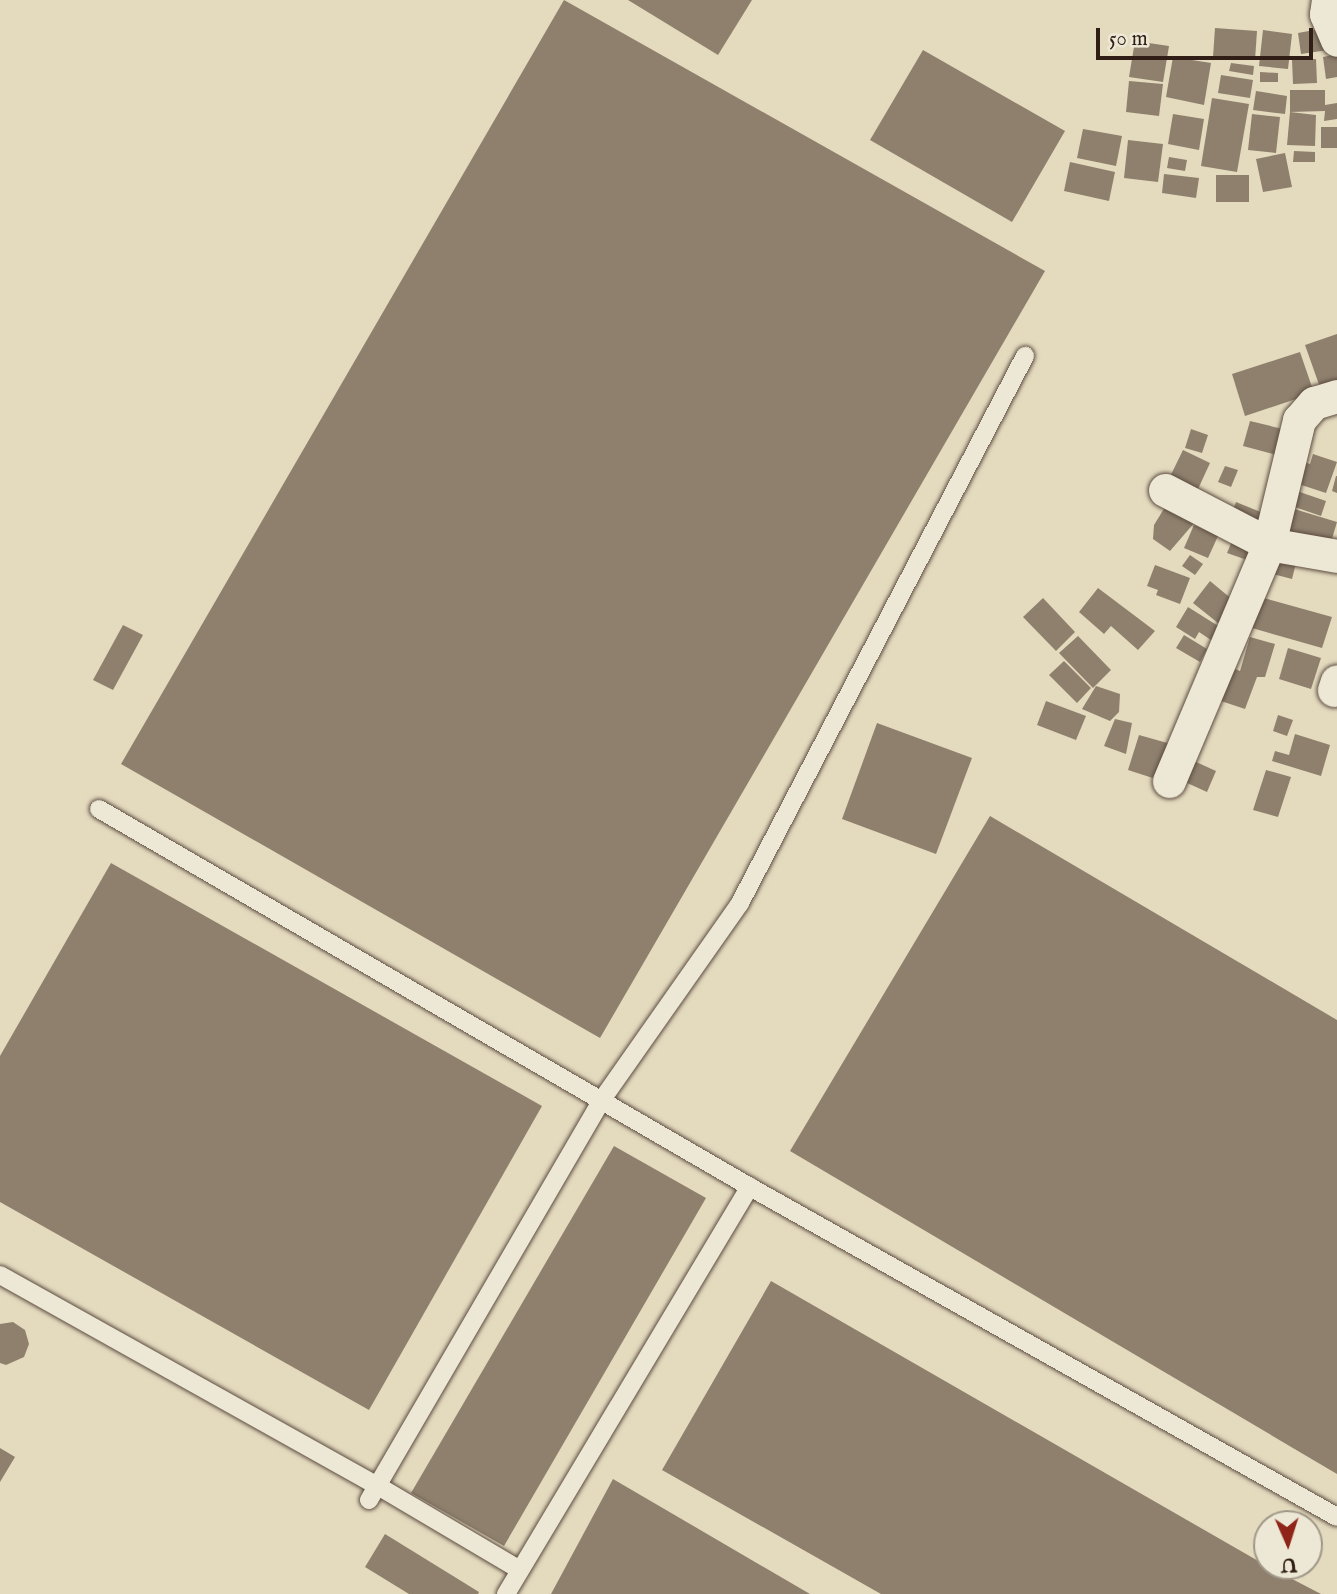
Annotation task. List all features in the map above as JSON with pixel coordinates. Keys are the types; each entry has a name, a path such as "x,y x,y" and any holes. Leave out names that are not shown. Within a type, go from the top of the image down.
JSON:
{"street":[{"path":"1328,0 1326,14 1337,40"},
{"path":"1169,781 1269,544 1299,420 1314,403 1337,396"},
{"path":"1165,491 1269,544 1337,556"}],"lane":[{"path":"373,1493 601,1101 740,903 1025,356"},
{"path":"99,809 750,1187 1337,1517"},
{"path":"506,1594 750,1187"},
{"path":"0,1275 373,1493 520,1570"}],"building":[{"path":"564,0 1045,271 600,1038 121,764"},
{"path":"628,0 752,0 718,55"},
{"path":"1215,28 1257,31 1255,60 1213,57"},
{"path":"1325,28 1328,50 1301,54 1298,33"},
{"path":"1263,30 1292,34 1288,69 1259,66"},
{"path":"1135,41 1169,46 1163,82 1129,77"},
{"path":"923,50 1065,131 1012,222 870,140"},
{"path":"1337,54 1337,77 1326,79 1323,57"},
{"path":"1173,57 1211,63 1204,105 1166,97"},
{"path":"1316,59 1317,83 1293,84 1292,60"},
{"path":"1231,63 1254,66 1253,75 1229,71"},
{"path":"1260,72 1278,73 1278,82 1260,82"},
{"path":"1221,75 1253,80 1250,98 1218,93"},
{"path":"1129,81 1163,84 1159,116 1126,112"},
{"path":"1290,90 1325,90 1325,105 1337,103 1337,119 1324,121 1325,111 1290,112"},
{"path":"1256,91 1287,96 1285,114 1253,110"},
{"path":"1212,98 1249,104 1237,172 1201,166"},
{"path":"1290,112 1316,115 1315,146 1287,145"},
{"path":"1173,114 1204,119 1199,150 1168,144"},
{"path":"1252,114 1280,117 1276,153 1248,150"},
{"path":"1321,127 1337,127 1337,148 1321,148"},
{"path":"1083,129 1122,136 1116,166 1077,158"},
{"path":"1128,140 1163,144 1158,182 1124,178"},
{"path":"1294,151 1315,152 1315,162 1293,162"},
{"path":"1285,153 1292,187 1263,192 1256,159"},
{"path":"1169,157 1187,160 1185,171 1167,168"},
{"path":"1070,162 1115,172 1109,201 1064,191"},
{"path":"1164,174 1199,178 1196,198 1162,193"},
{"path":"1216,175 1249,175 1249,202 1216,202"},
{"path":"1337,334 1337,380 1322,393 1305,345"},
{"path":"1300,352 1314,393 1245,416 1232,374"},
{"path":"1250,421 1291,431 1284,457 1243,446"},
{"path":"1191,429 1208,435 1202,453 1185,448"},
{"path":"1183,450 1210,463 1193,500 1165,487"},
{"path":"1313,454 1337,462 1326,493 1289,481 1296,460 1310,464"},
{"path":"1225,466 1238,470 1231,487 1218,482"},
{"path":"1337,476 1337,493 1332,491"},
{"path":"1291,489 1326,501 1321,516 1286,504"},
{"path":"1170,499 1195,522 1170,551 1153,539 1154,525"},
{"path":"1236,502 1268,515 1261,534 1229,520"},
{"path":"1291,508 1337,522 1328,552 1284,531"},
{"path":"1194,525 1218,536 1208,558 1184,548"},
{"path":"1235,534 1257,542 1250,561 1227,553"},
{"path":"1271,548 1298,555 1292,579 1265,572"},
{"path":"1190,555 1203,564 1195,575 1182,566"},
{"path":"1155,565 1190,578 1180,604 1156,595 1158,590 1147,586"},
{"path":"1210,581 1239,605 1218,623 1193,603"},
{"path":"1098,588 1155,631 1138,650 1111,626 1104,634 1079,612"},
{"path":"1260,597 1332,617 1322,648 1252,628"},
{"path":"1043,598 1075,632 1056,651 1023,617"},
{"path":"1188,607 1223,629 1214,642 1199,632 1195,639 1176,627"},
{"path":"123,625 143,635 113,690 93,680"},
{"path":"1184,635 1207,649 1200,662 1176,648"},
{"path":"1078,636 1111,670 1093,688 1059,653"},
{"path":"1250,637 1275,644 1265,677 1257,677 1245,709 1212,698 1233,668 1240,671"},
{"path":"1288,648 1321,658 1311,689 1279,679"},
{"path":"1064,661 1091,688 1077,703 1049,675"},
{"path":"1096,686 1120,694 1119,712 1110,721 1082,709"},
{"path":"1046,701 1086,716 1076,740 1037,725"},
{"path":"1278,715 1293,720 1287,736 1273,731"},
{"path":"1115,719 1132,723 1126,754 1104,746"},
{"path":"877,723 972,758 936,854 842,819"},
{"path":"1295,734 1330,745 1321,776 1272,761 1275,751 1289,755"},
{"path":"1139,735 1178,746 1162,781 1128,770"},
{"path":"1183,756 1216,771 1207,792 1174,777"},
{"path":"1266,770 1291,777 1278,817 1253,810"},
{"path":"990,816 1337,1020 1337,1474 790,1151"},
{"path":"111,863 542,1106 369,1410 0,1202 0,1056"},
{"path":"614,1146 706,1198 504,1546 411,1493"},
{"path":"771,1281 1253,1558 1253,1580 1294,1580 1321,1594 881,1594 662,1470"},
{"path":"13,1322 25,1330 29,1344 24,1357 6,1365 0,1363 0,1324"},
{"path":"0,1448 15,1457 0,1482"},
{"path":"613,1479 810,1594 551,1594"},
{"path":"385,1534 479,1592 478,1594 409,1594 365,1567"}]}
